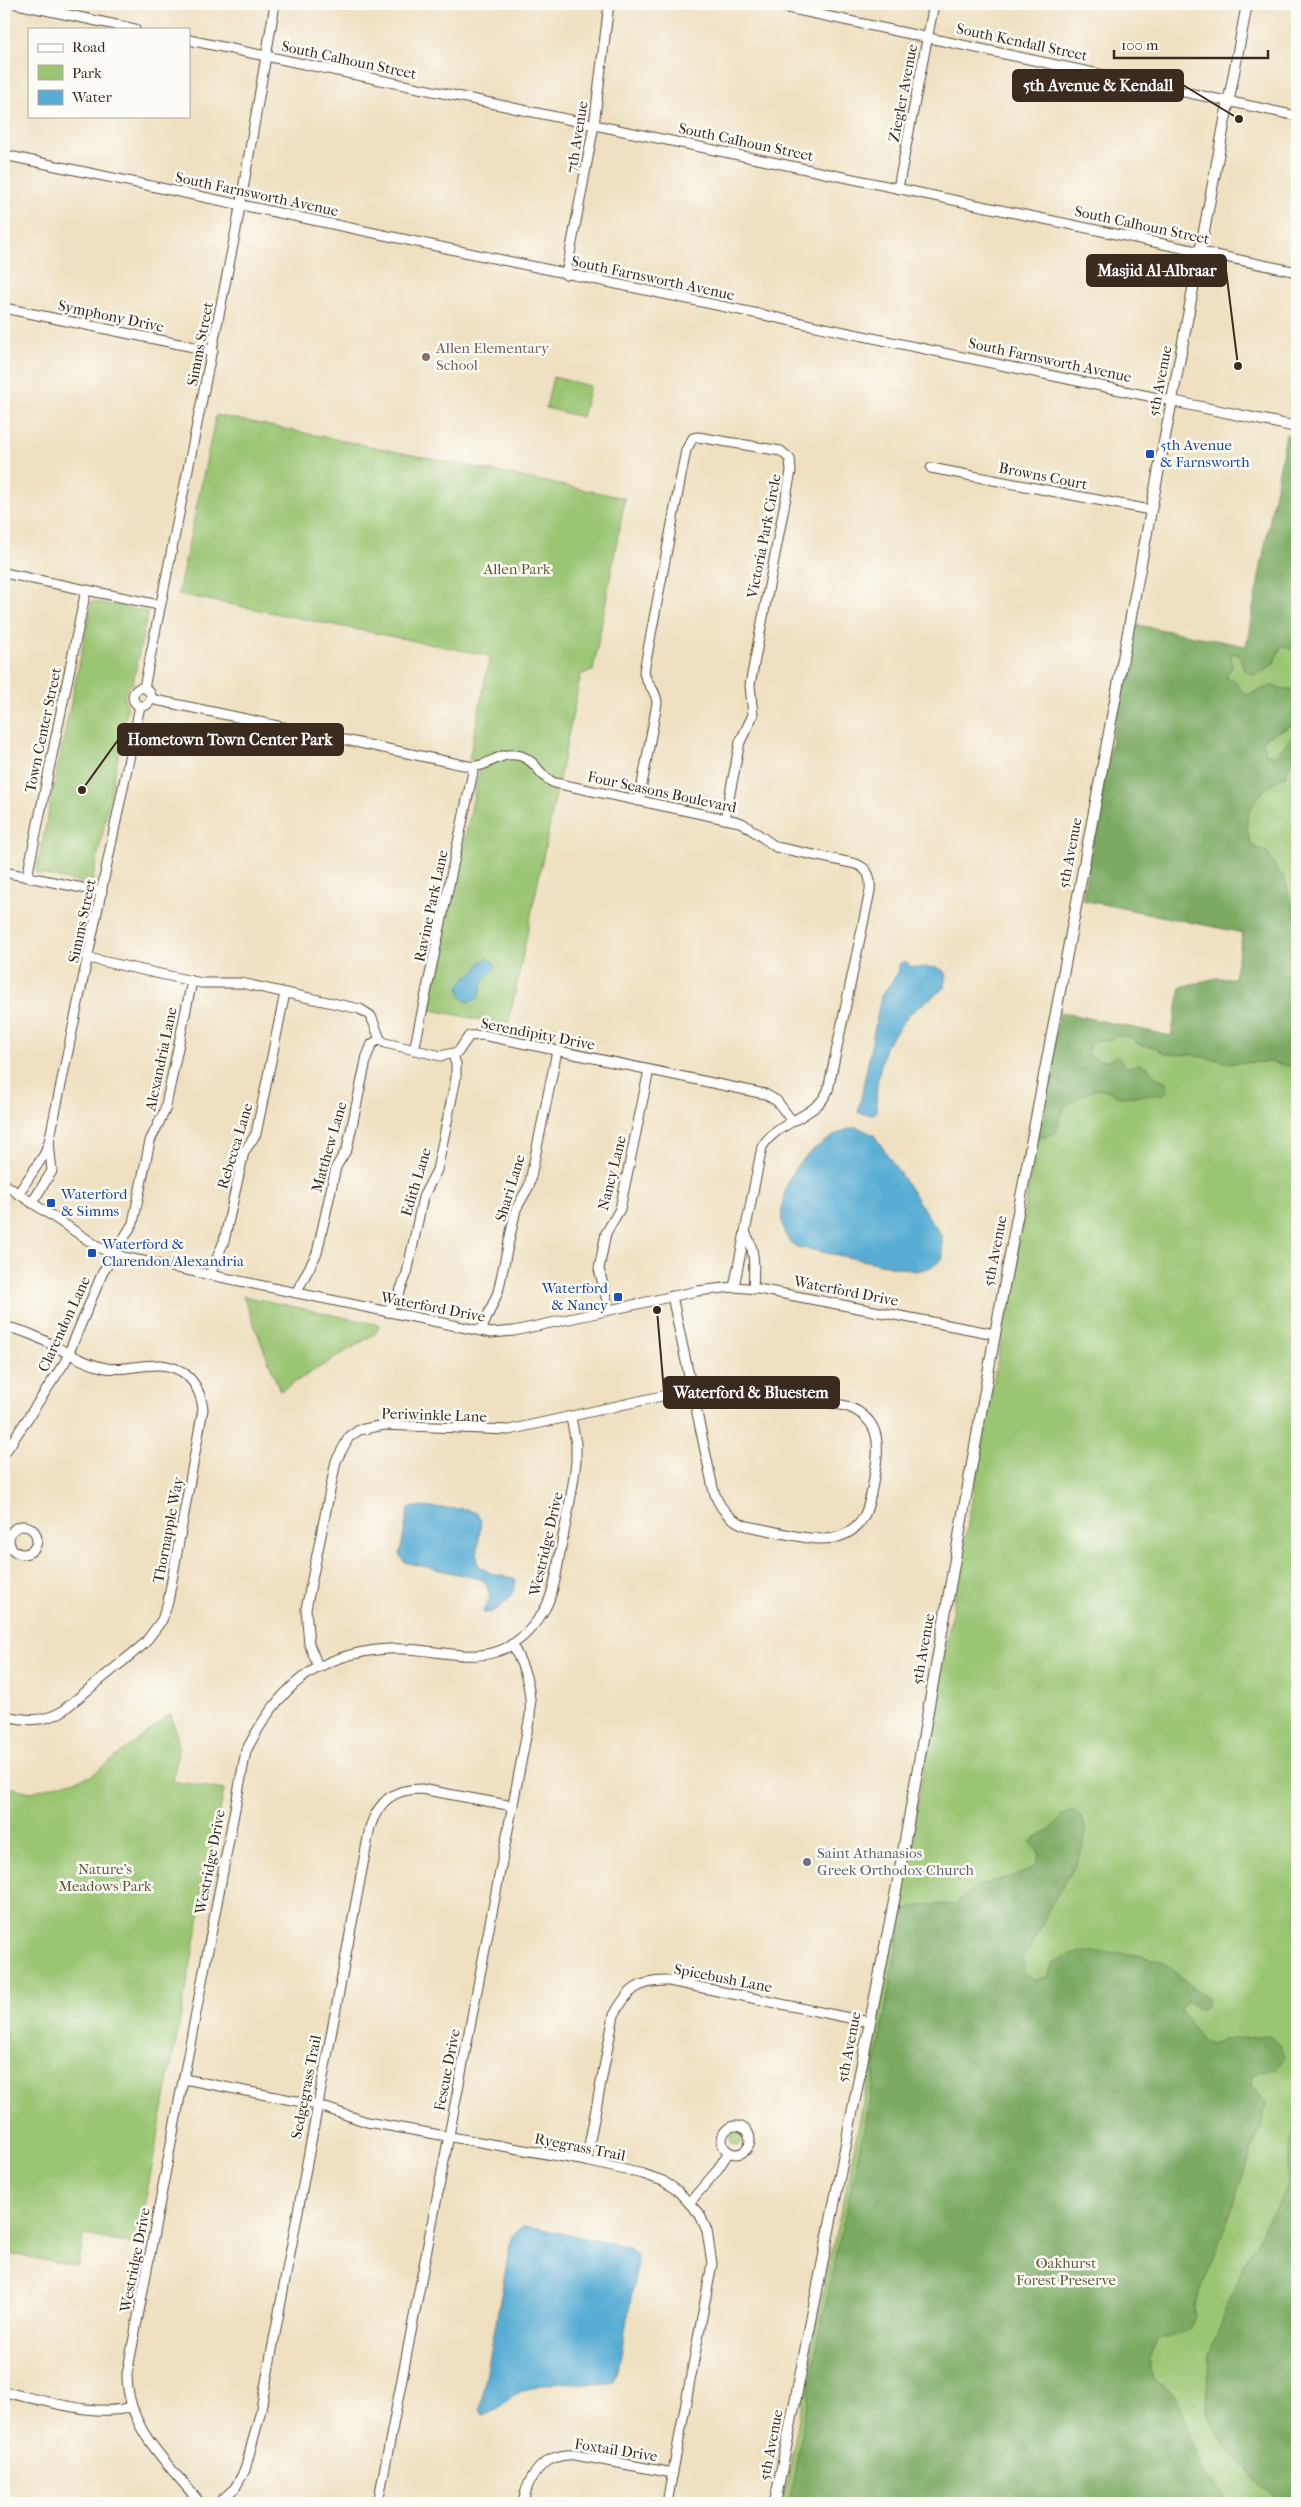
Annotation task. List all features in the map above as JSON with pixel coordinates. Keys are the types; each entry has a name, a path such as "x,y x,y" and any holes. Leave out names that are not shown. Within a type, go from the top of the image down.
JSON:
{"street":[{"path":"17,4 130,28"},
{"name":"Simms Street","path":"18,1194 44,1155 49,1142 140,706 134,702 133,696 135,690 144,688 159,605 213,351 275,4"},
{"name":"7th Avenue","path":"566,275 594,125 609,4"},
{"name":"South Kendall Street","path":"769,4 1297,116"},
{"name":"Ziegler Avenue","path":"898,188 934,4"},
{"name":"5th Avenue","path":"775,2503 897,1883 995,1334 1247,4"},
{"name":"South Calhoun Street","path":"190,40 1297,272"},
{"name":"South Farnsworth Avenue","path":"4,155 1297,428"},
{"name":"Symphony Drive","path":"4,308 213,351"},
{"name":"Victoria Park Circle","path":"638,801 657,703 656,691 647,682 644,671 686,450 693,438 698,437 780,451 790,459 791,471 750,685 753,715 740,742 725,819"},
{"name":"Browns Court","path":"931,468 1150,510"},
{"path":"4,573 159,605"},
{"name":"Town Center Street","path":"27,877 86,590"},
{"path":"140,706 147,704 151,699 150,692 144,688"},
{"path":"151,699 474,767"},
{"name":"Four Seasons Boulevard","path":"474,767 480,767 501,755 524,757 536,766 548,781 742,823 776,846 856,864 867,870 870,877 870,891 828,1090 822,1101 769,1137 762,1147 734,1288"},
{"name":"Ravine Park Lane","path":"414,1050 474,767"},
{"path":"4,872 102,892"},
{"path":"88,958 192,981 232,982 366,1012 375,1021 380,1039 392,1045 441,1056 453,1055"},
{"name":"Alexandria Lane","path":"114,1254 133,1223 150,1140 165,1110 192,981"},
{"name":"Rebecca Lane","path":"210,1275 224,1241 244,1152 256,1134 285,993"},
{"name":"Serendipity Drive","path":"453,1055 458,1052 465,1040 475,1035 765,1094 777,1101 792,1121"},
{"name":"Matthew Lane","path":"296,1293 317,1253 336,1167 347,1149 367,1056 372,1044 380,1039"},
{"name":"Shari Lane","path":"481,1331 498,1292 516,1209 529,1186 557,1051"},
{"name":"Edith Lane","path":"387,1312 404,1283 423,1197 437,1170 456,1078 456,1064 453,1055"},
{"name":"Nancy Lane","path":"609,1309 599,1269 606,1232 620,1210 649,1070"},
{"name":"Simms Street","path":"32,1203 52,1171 49,1142"},
{"name":"Waterford Drive","path":"4,1184 100,1248 114,1254 491,1333 514,1331 672,1296 734,1288 753,1289 995,1334"},
{"path":"745,1232 752,1244 754,1258 753,1289"},
{"name":"Clarendon Lane","path":"4,1454 60,1371 69,1354 102,1274 114,1254"},
{"path":"672,1296 715,1496 731,1518 747,1526 826,1539 845,1535 861,1522 868,1509 879,1445 872,1427 861,1413 846,1406 745,1386 727,1385 693,1390"},
{"name":"Thornapple Way","path":"4,1327 18,1330 69,1354 106,1368 160,1365 182,1372 197,1388 202,1399 203,1418 168,1602 154,1633 144,1644 49,1719 25,1720 4,1716"},
{"name":"Periwinkle Lane","path":"318,1666 309,1644 306,1609 336,1461 349,1437 359,1430 384,1425 509,1430 693,1390"},
{"name":"Westridge Drive","path":"200,2503 146,2436 131,2407 127,2388 129,2361 246,1751 257,1729 274,1705 295,1683 318,1666 347,1656 389,1649 476,1656 489,1654 512,1644 536,1622 551,1596 576,1461 576,1443 571,1418"},
{"name":"Fescue Drive","path":"378,2503 531,1700 525,1670 512,1644"},
{"name":"Sedgegrass Trail","path":"218,2503 235,2488 245,2470 260,2414 370,1827 375,1812 386,1798 409,1789 421,1789 512,1806"},
{"name":"Spicebush Lane","path":"586,2161 614,2015 622,2000 634,1988 650,1980 669,1981 869,2022"},
{"name":"Ryegrass Trail","path":"184,2079 317,2105 367,2122 586,2161 643,2174 663,2181 690,2202 700,2215 707,2231 712,2264 667,2503"},
{"path":"690,2202 715,2173 729,2152"},
{"path":"4,2392 97,2411 117,2412 131,2407"},
{"name":"Foxtail Drive","path":"522,2503 526,2486 533,2473 544,2463 563,2455 575,2455 673,2473"}],"green space":[{"path":"553,377 590,386 582,417 546,408"},
{"name":"Allen Park","path":"216,415 625,498 593,671 581,674 508,1026 428,1009 481,763 469,759 490,656 178,594"},
{"path":"1286,434 1297,436 1297,447 1294,452 1297,457 1297,652 1282,645 1273,664 1255,675 1244,670 1239,654 1231,653 1232,667 1227,674 1227,679 1233,679 1243,692 1248,695 1272,686 1297,691 1297,722 1263,739 1265,753 1276,756 1293,736 1297,737 1297,761 1289,767 1286,776 1265,789 1254,803 1248,818 1247,831 1251,845 1268,853 1278,872 1284,877 1297,923 1297,1068 1273,1062 1231,1063 1193,1055 1165,1054 1155,1047 1140,1045 1130,1037 1116,1035 1110,1041 1097,1040 1090,1044 1087,1054 1102,1060 1109,1060 1116,1056 1127,1067 1140,1064 1148,1067 1155,1077 1167,1082 1168,1090 1163,1094 1121,1097 1109,1091 1094,1089 1064,1107 1056,1132 1045,1137 1037,1137 1060,1012 1171,1036 1181,987 1216,978 1234,978 1243,933 1082,900 1133,624 1246,646"},
{"path":"92,601 148,612 133,683 124,694 128,707 92,885 36,873"},
{"path":"1282,645 1297,652 1297,691 1292,689 1263,689 1248,695 1227,679 1227,674 1232,667 1230,653 1239,654 1260,674 1273,664"},
{"name":"Oakhurst Forest Preserve","path":"1121,698 1284,730 1297,722 1297,2503 783,2503 822,2295 849,2175 876,2034 1060,1012 1220,1047 1243,933"},
{"path":"243,1296 380,1325 375,1334 280,1391"},
{"name":"Nature's Meadows Park","path":"171,1714 179,1745 173,1781 224,1790 137,2245 84,2235 78,2266 4,2253 4,1786 31,1792 91,1776"},
{"path":"1073,1810 1082,1818 1085,1828 1085,1840 1075,1865 1023,1959 1024,1975 1036,1980 1048,1976 1053,1962 1075,1953 1120,1953 1155,1959 1169,1967 1206,1996 1208,2004 1201,2010 1188,2002 1180,2010 1201,2039 1211,2044 1223,2040 1270,2036 1280,2045 1285,2057 1276,2069 1263,2070 1252,2078 1251,2086 1266,2102 1263,2118 1230,2214 1195,2303 1195,2316 1188,2330 1159,2339 1150,2358 1150,2372 1156,2382 1176,2396 1201,2468 1229,2503 789,2503 824,2311 865,2125 903,1912 922,1905 955,1904 978,1886 1026,1872 1037,1864 1039,1853 1030,1842 1052,1829 1062,1816"},
{"path":"1297,2113 1297,2503 1282,2503 1242,2466 1216,2433 1206,2410 1209,2355 1244,2264 1288,2185 1288,2158"},
{"path":"737,2131 742,2133 744,2138 742,2143 737,2145 732,2143 730,2138 732,2133"}],"water":[{"path":"488,958 494,963 495,968 484,980 478,999 467,1002 461,997 459,986 468,975 473,974 481,962"},
{"path":"905,962 912,967 936,968 944,971 947,975 944,988 909,1014 885,1047 877,1083 876,1112 873,1115 858,1113 881,996 897,974 900,963"},
{"path":"857,1127 874,1135 942,1237 943,1257 934,1265 915,1271 796,1246 788,1239 783,1228 782,1216 783,1202 790,1176 801,1161 824,1142 841,1132"},
{"path":"413,1507 467,1509 478,1514 481,1520 478,1565 492,1574 514,1578 516,1581 513,1592 505,1603 495,1610 484,1613 483,1609 488,1602 489,1594 487,1586 481,1579 404,1562 400,1555 408,1509"},
{"path":"522,2227 537,2228 621,2246 629,2248 637,2255 637,2266 618,2370 614,2381 610,2383 559,2383 533,2387 515,2395 491,2413 483,2415 480,2410 511,2240 516,2231"}],"place":[{"name":"5th Avenue & Kendall","path":"1239,119"},
{"name":"Allen Elementary School","path":"426,357"},
{"name":"Masjid Al-Albraar","path":"1238,366"},
{"name":"5th Avenue & Farnsworth","path":"1150,454"},
{"name":"Hometown Town Center Park","path":"82,790"},
{"name":"Waterford & Simms","path":"51,1203"},
{"name":"Waterford & Clarendon/Alexandria","path":"92,1253"},
{"name":"Waterford & Nancy","path":"618,1297"},
{"name":"Waterford & Bluestem","path":"657,1310"},
{"name":"Saint Athanasios Greek Orthodox Church","path":"807,1862"}]}
